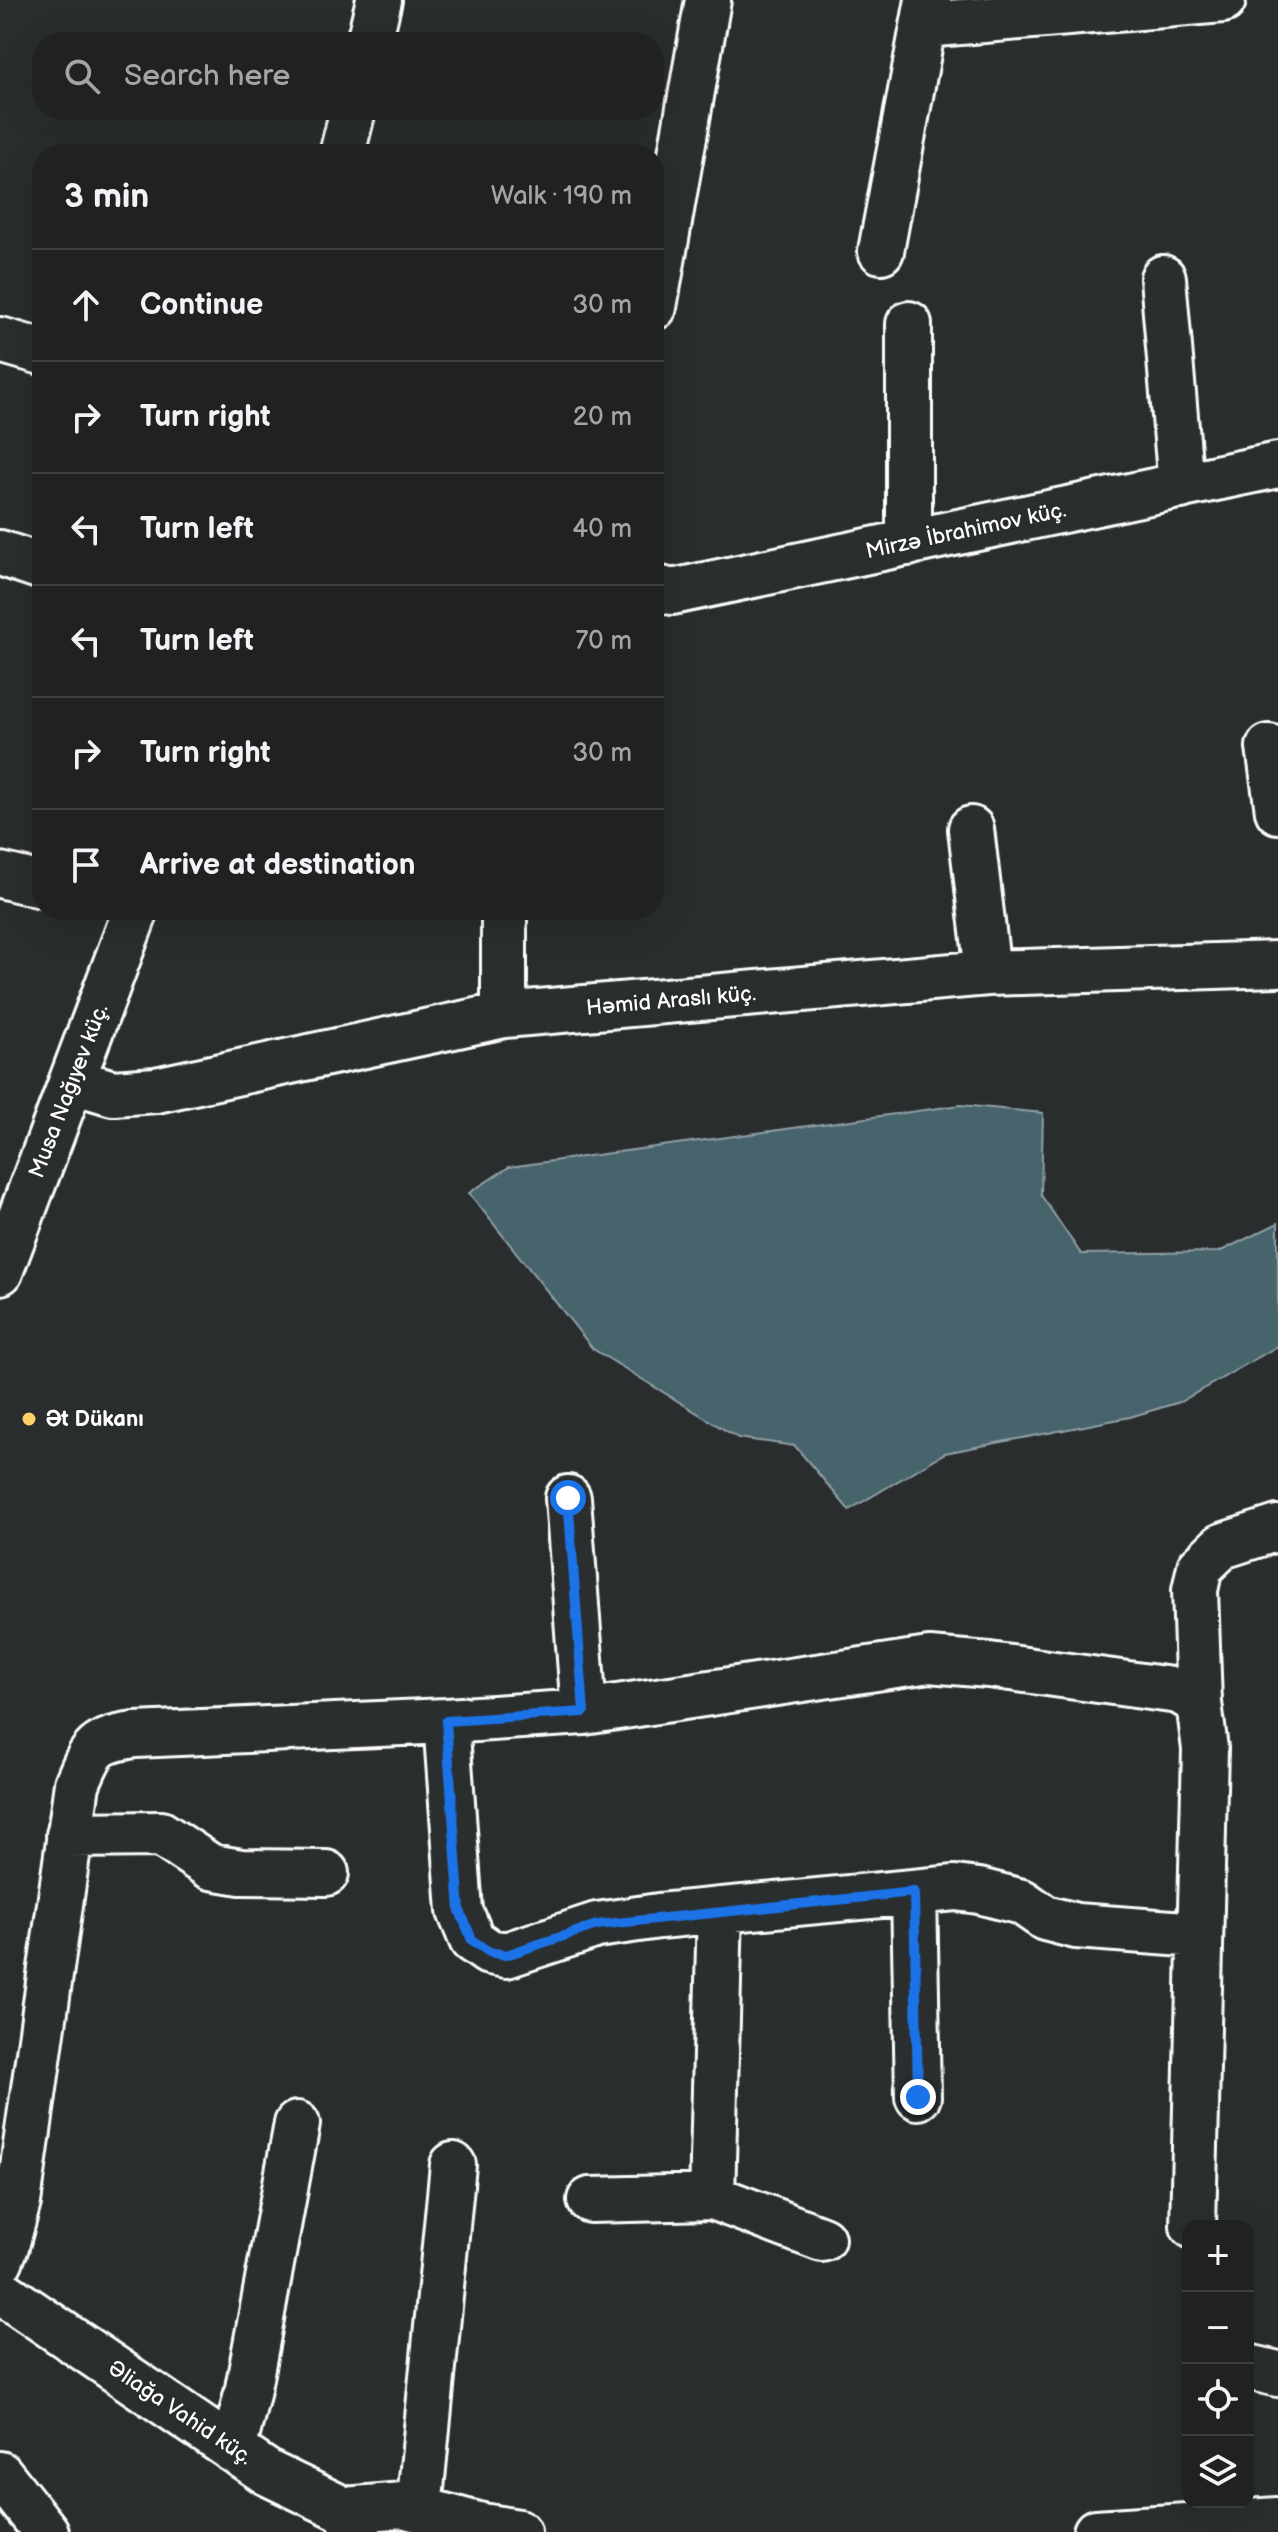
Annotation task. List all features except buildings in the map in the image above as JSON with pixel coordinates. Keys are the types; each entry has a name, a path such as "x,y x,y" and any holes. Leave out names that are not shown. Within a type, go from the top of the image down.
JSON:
{"street":[{"path":"371,32 379,0"},
{"path":"664,250 708,0"},
{"path":"881,251 926,12 1223,0"},
{"path":"344,144 350,120"},
{"path":"1163,278 1181,486"},
{"path":"909,324 909,543"},
{"path":"0,340 32,349"},
{"name":"Mirzə İbrahimov küç.","path":"664,590 672,592 1278,465"},
{"path":"0,553 32,564"},
{"path":"1269,747 1278,811"},
{"path":"971,829 988,973"},
{"path":"0,875 32,883"},
{"name":"Musa Nağıyev küç.","path":"0,1272 132,920"},
{"path":"504,920 504,1015"},
{"name":"Həmid Araslı küç.","path":"73,1081 113,1093 156,1090 504,1015 988,973 1278,964"},
{"path":"568,1498 584,1712"},
{"path":"1193,2220 1205,1749 1199,1703 1195,1590 1200,1567 1222,1546 1278,1528"},
{"path":"0,2261 18,2202 77,1784 88,1755 106,1739 584,1712 929,1660 989,1665 1179,1691 1199,1703"},
{"path":"446,1721 460,1911 472,1940 489,1952 506,1955 597,1925 955,1888 1022,1902 1045,1918 1076,1926 1199,1935"},
{"path":"69,1835 161,1834 211,1867 241,1872 326,1873"},
{"path":"914,1892 918,2097"},
{"path":"712,2197 720,1910"},
{"path":"233,2450 247,2394 297,2124"},
{"path":"419,2509 453,2165"},
{"path":"590,2200 712,2197 822,2239"},
{"name":"Əliağa Vahid küç.","path":"0,2291 268,2473 351,2521"},
{"path":"1254,2368 1278,2374"},
{"path":"0,2474 46,2532"},
{"path":"351,2521 403,2505 518,2532"},
{"path":"1096,2532 1278,2520"}],"water":[{"path":"961,1105 1043,1113 1041,1195 1081,1254 1219,1252 1278,1223 1278,1346 1180,1402 1130,1417 945,1453 849,1510 795,1446 738,1438 593,1349 469,1193 509,1167"}],"place":[{"name":"Ət Dükanı","path":"29,1419"}],"route":[{"path":"568,1498 584,1712 446,1721 460,1911 472,1940 489,1952 506,1955 597,1925 659,1916 914,1892 918,2097"}]}
